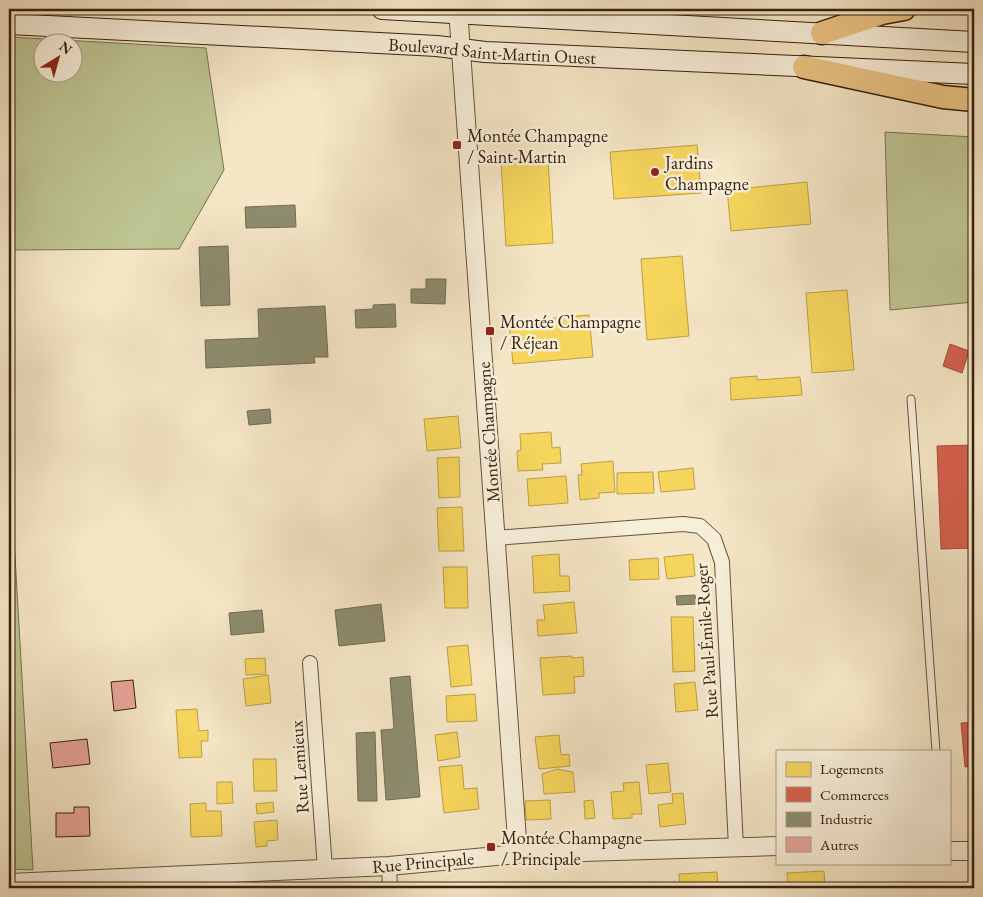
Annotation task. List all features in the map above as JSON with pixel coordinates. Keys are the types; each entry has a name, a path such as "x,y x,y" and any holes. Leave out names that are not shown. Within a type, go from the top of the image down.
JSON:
{"main road":[{"name":"Boulevard Saint-Martin Ouest","path":"382,9 458,11 974,42"},
{"path":"822,33 882,13 904,9"},
{"name":"Boulevard Saint-Martin Ouest","path":"9,24 372,42 460,48 485,52 974,74"},
{"path":"804,67 943,97 974,100"}],"street":[{"name":"Montée Champagne","path":"458,11 518,854"},
{"name":"Rue Paul-Émile-Roger","path":"495,538 683,524 700,526 714,538 722,562 736,847"},
{"name":"Rue Lemieux","path":"310,663 324,869"},
{"name":"Rue Principale","path":"9,883 389,866 518,854 580,854 776,846"},
{"path":"950,851 974,851"},
{"path":"389,866 390,888"}],"lane":[{"path":"911,399 936,750"}],"green space":[{"path":"9,37 32,38 32,82 82,82 82,41 206,48 224,170 179,249 9,250"},
{"path":"885,132 974,137 974,302 890,310"},
{"path":"9,451 33,870 9,869"}],"building: Logements":[{"name":"Jardins Champagne","path":"697,145 701,193 614,199 610,152"},
{"path":"548,159 553,243 506,246 501,162"},
{"path":"807,182 811,224 731,231 727,190"},
{"path":"682,256 689,336 647,340 641,259"},
{"path":"847,290 854,370 812,373 806,293"},
{"path":"589,315 593,357 513,364 509,322"},
{"path":"757,376 757,380 800,377 802,395 731,400 730,378"},
{"path":"458,416 461,448 427,451 424,419"},
{"path":"551,432 552,448 560,447 561,463 542,464 543,470 518,471 517,451 521,450 520,434"},
{"path":"459,457 460,497 439,498 437,458"},
{"path":"613,461 615,492 599,493 599,498 580,500 578,475 582,475 581,464"},
{"path":"693,468 695,489 661,492 658,472"},
{"path":"653,472 654,493 617,494 617,473"},
{"path":"566,476 568,503 529,506 527,479"},
{"path":"462,507 464,551 439,551 437,508"},
{"path":"559,554 560,576 569,576 570,591 534,593 532,556"},
{"path":"693,554 695,576 667,579 664,557"},
{"path":"658,558 659,579 630,580 629,560"},
{"path":"443,567 467,567 468,608 445,608"},
{"path":"574,602 577,633 538,636 537,620 545,620 543,605"},
{"path":"671,617 693,617 695,671 673,672"},
{"path":"468,645 472,685 451,687 447,647"},
{"path":"572,656 572,658 583,657 584,676 574,677 575,693 543,695 540,658"},
{"path":"265,658 266,674 246,675 245,659"},
{"path":"268,675 271,703 246,706 243,679"},
{"path":"695,682 698,710 676,712 674,684"},
{"path":"475,694 477,721 447,722 446,696"},
{"path":"197,709 199,731 208,730 208,741 201,741 202,757 179,758 176,710"},
{"path":"457,732 460,757 438,761 435,735"},
{"path":"559,735 561,755 569,754 570,766 539,769 535,737"},
{"path":"253,759 276,759 277,791 254,791"},
{"path":"668,763 671,792 649,794 646,765"},
{"path":"462,765 464,789 477,788 479,809 444,813 439,767"},
{"path":"557,769 573,772 575,792 544,794 542,774"},
{"path":"217,782 232,782 233,803 217,804"},
{"path":"639,782 642,814 632,814 632,818 613,819 611,792 624,791 623,783"},
{"path":"683,793 686,824 660,827 658,805 673,803 672,794"},
{"path":"550,800 551,819 526,820 525,801"},
{"path":"593,800 595,818 585,819 584,801"},
{"path":"273,802 274,812 257,814 256,804"},
{"path":"206,803 206,811 221,811 222,836 191,837 190,804"},
{"path":"277,820 278,840 267,841 267,846 256,847 254,822"},
{"path":"824,871 825,888 788,888 787,873"},
{"path":"717,872 718,888 680,888 679,874"},
{"path":"597,885 633,885 633,888 598,888"}],"building: Commerces":[{"path":"950,344 969,351 962,373 943,366"},
{"path":"974,445 974,548 941,549 937,446"},
{"path":"974,722 974,766 965,767 961,723"}],"building: Industrie":[{"path":"295,205 296,227 246,228 245,207"},
{"path":"228,246 230,305 201,306 199,247"},
{"path":"426,279 446,279 445,304 411,303 411,289 426,289"},
{"path":"395,304 396,327 356,328 355,310 373,309 373,305"},
{"path":"325,306 328,357 314,357 315,363 206,368 205,340 259,338 258,309"},
{"path":"270,409 271,423 249,425 247,411"},
{"path":"695,595 696,604 677,605 676,596"},
{"path":"381,604 385,641 339,646 335,610"},
{"path":"262,610 264,632 231,635 229,613"},
{"path":"410,676 420,797 386,800 381,730 394,729 390,678"},
{"path":"375,732 377,801 358,801 356,733"}],"building: Autres":[{"path":"133,680 136,708 114,711 111,682"},
{"path":"87,739 90,764 53,768 50,743"},
{"path":"74,807 89,807 90,836 56,837 56,813 74,813"}],"place":[{"name":"Montée Champagne / Saint-Martin","path":"457,145"},
{"name":"Jardins Champagne","path":"655,172"},
{"name":"Montée Champagne / Réjean","path":"490,331"},
{"name":"Montée Champagne / Principale","path":"491,847"}]}
